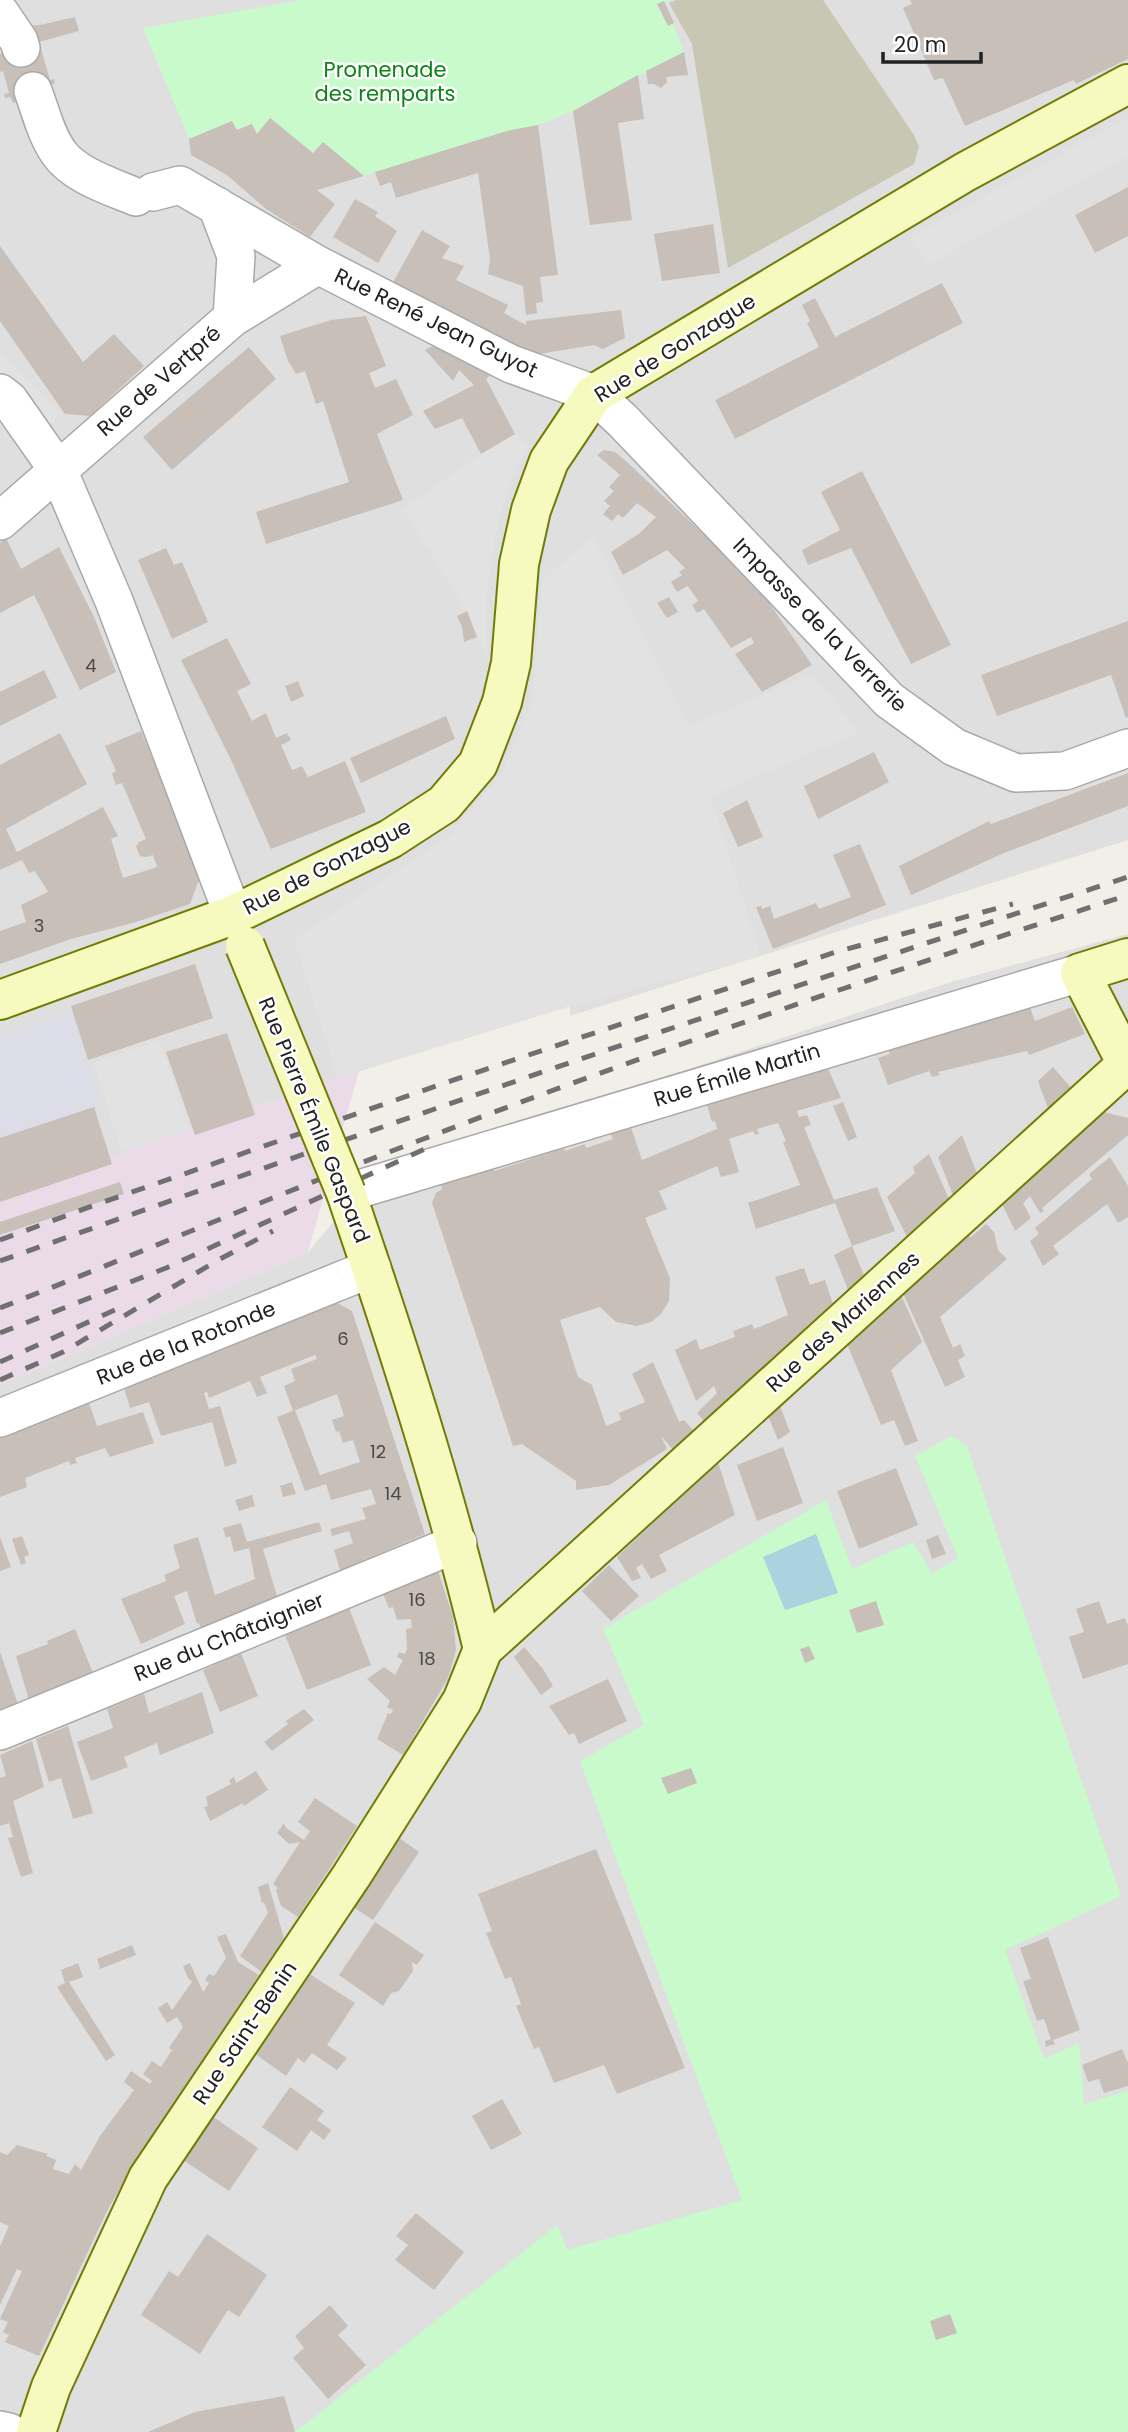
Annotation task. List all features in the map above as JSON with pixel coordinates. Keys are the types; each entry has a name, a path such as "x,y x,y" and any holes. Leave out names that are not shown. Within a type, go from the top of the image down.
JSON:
{"main road":[{"name":"Rue de Gonzague","path":"0,1000 244,922 390,839 444,804 478,765 502,702 511,663 519,564 531,510 549,461 594,394 953,179 1128,84"},
{"name":"Rue Pierre Émile Gaspard","path":"244,922 372,1268 458,1543 483,1649"},
{"name":"Rue Émile Martin","path":"1080,973 1128,958"},
{"name":"Rue des Mariennes","path":"483,1649 1127,1065 1080,973"},
{"name":"Rue Saint-Benin","path":"36,2432 51,2387 148,2178 352,1875 462,1701 483,1649"}],"street":[{"path":"0,13 21,48"},
{"name":"Rue René Jean Guyot","path":"33,91 49,136 60,155 90,177 218,206 317,265 511,365 594,394"},
{"name":"Rue de Vertpré","path":"0,522 232,318 236,256 218,206"},
{"name":"Rue René Jean Guyot","path":"232,318 317,265"},
{"name":"Rue Pierre Émile Gaspard","path":"0,393 9,400 58,470 244,922"},
{"name":"Impasse de la Verrerie","path":"594,394 633,431 889,700 954,747 1016,773 1065,771 1128,748"},
{"name":"Rue Émile Martin","path":"346,1193 1080,973"},
{"name":"Rue de la Rotonde","path":"0,1418 372,1268"},
{"name":"Rue du Châtaignier","path":"0,1731 458,1543"},
{"path":"0,2430 9,2432"}],"shaded area":[{"path":"0,0 1128,0 1128,840 570,1016 570,1006 359,1071 0,1195"},
{"path":"676,0 823,0 914,135 919,147 914,164 728,268 692,44 669,3"},
{"path":"1128,118 1128,155 927,265 911,237"},
{"path":"0,352 59,416 47,425 0,375"},
{"path":"515,434 529,447 518,464 501,511 495,538 486,596 487,656 467,611 403,509 481,454"},
{"path":"593,536 689,726 812,674 859,732 710,796 761,956 571,1006 338,1078 294,939 450,835 503,771 532,701 542,581"},
{"path":"1128,934 1128,2432 0,2432 0,1385 308,1252 375,1173 951,982"},
{"path":"71,1006 101,1105 0,1138 0,1036 69,1013"},
{"path":"159,1040 190,1128 121,1151 94,1063"},
{"path":"359,1071 308,1252 0,1385 0,1195"}],"green space":[{"name":"Promenade des remparts","path":"302,0 668,0 669,3 664,2 684,52 573,111 538,125 507,131 364,176 323,142 313,153 270,118 257,134 252,124 237,130 232,121 189,139 143,28"},
{"path":"951,1436 967,1446 1121,1896 1005,1950 1044,2059 1079,2043 1084,2104 1128,2091 1128,2432 295,2432 557,2225 567,2250 742,2200 580,1761 644,1725 603,1629 826,1500 852,1569 913,1542 932,1573 958,1558 915,1456"}],"water":[{"path":"816,1534 838,1593 785,1610 763,1557"}],"building":[{"path":"910,0 1128,0 1128,59 1076,84 1074,80 965,126 943,78 934,80 903,8 912,4"},
{"path":"664,1 674,23 668,26 657,4"},
{"path":"75,17 79,31 39,42 50,80 54,79 55,83 49,86 35,127 25,130 16,102 13,103 10,97 5,98 4,94 9,93 3,71 0,72 0,54 37,43 23,26"},
{"path":"684,52 688,75 666,77 667,82 661,88 648,84 646,71"},
{"path":"638,75 644,119 618,123 632,220 590,225 573,111"},
{"path":"270,118 313,153 323,142 364,176 317,190 335,204 310,237 266,209 227,175 191,155 189,139 232,121 237,130 252,124 257,134"},
{"path":"538,125 558,275 540,277 543,302 536,303 537,313 526,315 523,286 488,274 490,259 478,173 396,198 391,182 380,186 375,172 507,131"},
{"path":"1128,187 1128,236 1095,253 1075,215"},
{"path":"355,199 378,212 375,216 397,231 378,263 333,237"},
{"path":"713,224 720,273 662,281 654,234"},
{"path":"422,230 450,246 442,258 464,266 456,280 508,305 504,313 526,325 526,321 621,310 625,338 603,349 594,345 533,355 392,284"},
{"path":"0,246 83,362 114,334 144,366 90,416 65,414 0,321"},
{"path":"942,283 963,323 735,439 715,400 819,347 807,323 810,321 802,305 815,298 835,337"},
{"path":"366,316 386,366 369,373 375,388 396,379 413,415 377,434 403,500 266,544 256,512 349,482 323,401 316,404 305,371 296,374 288,361 280,336 331,320"},
{"path":"440,342 496,370 486,379 515,434 481,454 462,418 435,429 423,411 474,385 459,370 453,381 425,350"},
{"path":"249,347 276,379 172,470 143,437"},
{"path":"604,450 615,452 627,462 761,591 812,665 762,692 735,654 754,643 751,637 731,648 704,609 697,613 692,605 698,601 688,586 677,592 671,582 682,575 679,572 685,568 667,550 623,575 611,552 640,533 656,517 637,503 623,518 618,514 612,521 603,514 610,506 604,501 614,491 609,487 620,475 597,455"},
{"path":"862,471 951,645 911,664 851,548 808,565 802,550 840,530 821,492"},
{"path":"6,538 21,569 59,547 94,617 116,672 80,690 34,595 0,613 0,543"},
{"path":"166,548 174,565 182,562 208,622 172,639 138,560"},
{"path":"669,597 678,612 667,618 657,603"},
{"path":"467,611 477,637 464,642 457,616"},
{"path":"1128,621 1128,717 1126,718 1111,675 997,716 981,675"},
{"path":"227,638 251,684 237,691 252,721 266,713 276,738 287,733 291,740 281,745 292,770 302,766 308,777 345,761 366,812 271,849 231,760 181,660"},
{"path":"44,670 57,697 0,726 0,692"},
{"path":"298,681 304,696 291,702 285,686"},
{"path":"446,716 455,739 361,783 350,758"},
{"path":"141,731 201,874 190,904 71,939 0,964 0,931 26,922 21,905 48,892 35,871 29,873 22,860 0,870 0,765 60,733 87,784 6,829 17,852 103,807 118,836 111,839 123,878 157,867 153,855 140,856 136,847 146,839 122,783 116,785 112,774 116,771 105,746"},
{"path":"874,752 889,782 818,819 804,786"},
{"path":"1128,773 1128,806 1004,853 911,895 899,866 989,821 991,824"},
{"path":"747,800 763,837 738,847 723,813"},
{"path":"860,844 886,905 773,949 756,907 761,906 762,909 770,906 774,919 816,903 819,909 851,897 833,855"},
{"path":"195,964 213,1018 88,1060 71,1006"},
{"path":"1028,1002 1035,1021 1072,1007 1085,1034 1029,1055 1027,1051 938,1072 940,1075 932,1077 929,1071 888,1085 878,1058 890,1054 884,1042"},
{"path":"227,1033 255,1115 195,1135 166,1052"},
{"path":"824,1059 841,1098 797,1111 799,1117 807,1115 811,1125 804,1127 834,1200 877,1187 895,1231 852,1246 835,1203 756,1229 748,1203 800,1185 778,1123 757,1129 759,1134 755,1135 753,1131 729,1139 739,1172 721,1177 717,1166 659,1191 667,1209 645,1218 670,1278 669,1301 661,1314 651,1322 637,1326 616,1322 600,1307 560,1320 578,1377 592,1385 606,1426 621,1420 619,1413 645,1402 632,1374 653,1362 679,1422 684,1420 698,1436 678,1455 661,1436 667,1449 609,1485 576,1490 576,1481 522,1444 513,1446 432,1203 436,1193 442,1189 441,1184 493,1167 494,1171 564,1148 565,1151 585,1144 586,1148 613,1139 608,1128 629,1122 642,1160 717,1129 704,1096"},
{"path":"1053,1067 1073,1090 1049,1111 1038,1081"},
{"path":"843,1102 857,1137 848,1141 833,1106"},
{"path":"94,1107 112,1164 0,1202 0,1138"},
{"path":"1104,1112 1128,1118 1128,1135 1042,1208 1044,1211 1040,1213 1030,1196 1023,1203 1031,1218 1015,1231 1002,1204"},
{"path":"962,1135 978,1176 954,1198 938,1157"},
{"path":"929,1154 950,1201 908,1239 887,1197 915,1173 913,1167"},
{"path":"1110,1157 1128,1186 1128,1217 1118,1223 1107,1204 1053,1246 1059,1254 1043,1266 1030,1241 1039,1234 1035,1228 1092,1179 1089,1174"},
{"path":"120,1182 124,1194 0,1235 0,1222"},
{"path":"986,1224 994,1232 998,1250 1007,1259 940,1317 953,1348 960,1344 965,1356 958,1360 965,1377 945,1387 903,1293 968,1235 971,1237"},
{"path":"852,1246 865,1278 849,1292 834,1255"},
{"path":"804,1268 810,1285 825,1280 834,1307 708,1426 697,1413 717,1393 714,1386 696,1401 675,1350 696,1339 700,1350 735,1337 733,1331 752,1324 754,1329 788,1315 775,1277"},
{"path":"901,1295 922,1342 891,1370 918,1441 905,1446 894,1420 881,1425 847,1344"},
{"path":"337,1303 352,1311 425,1534 340,1570 334,1550 353,1543 349,1531 332,1536 330,1529 366,1519 362,1508 376,1504 371,1489 331,1500 326,1484 305,1491 277,1417 293,1411 284,1386 295,1381 291,1369 317,1359 315,1355 260,1377 267,1393 257,1397 250,1381 209,1398 207,1392 204,1393 209,1409 220,1406 237,1463 225,1467 212,1422 161,1436 149,1402 130,1408 124,1388","holes":["337,1394 344,1416 332,1420 336,1432 339,1431 343,1443 353,1440 360,1462 320,1475 295,1410"]},
{"path":"89,1403 97,1426 143,1412 154,1443 110,1457 105,1448 75,1458 77,1463 70,1465 69,1461 25,1478 27,1487 0,1497 0,1438"},
{"path":"780,1406 790,1432 778,1440 768,1416"},
{"path":"783,1447 803,1503 757,1521 737,1465"},
{"path":"718,1462 735,1515 659,1555 667,1571 651,1579 642,1564 636,1568 641,1578 632,1581 617,1557"},
{"path":"896,1468 918,1525 859,1549 837,1491"},
{"path":"292,1482 296,1494 283,1497 280,1486"},
{"path":"252,1495 255,1506 239,1511 235,1500"},
{"path":"319,1522 322,1531 263,1549 277,1596 201,1628 199,1623 197,1624 187,1591 174,1596 185,1624 141,1644 121,1599 166,1581 164,1575 180,1568 173,1545 198,1537 215,1595 255,1579 249,1548 234,1552 230,1536 226,1538 223,1528 241,1523 247,1542"},
{"path":"938,1535 946,1554 932,1559 926,1540"},
{"path":"22,1536 29,1555 24,1557 26,1563 21,1565 12,1539"},
{"path":"0,1537 11,1567 0,1571"},
{"path":"609,1565 639,1596 611,1621 582,1591"},
{"path":"438,1571 453,1617 456,1650 448,1678 403,1755 377,1739 388,1713 391,1714 393,1710 387,1707 390,1701 367,1679 384,1667 395,1675 403,1660 397,1657 399,1652 405,1654 407,1649 406,1629 412,1628 411,1619 397,1620 393,1607 389,1608 383,1594"},
{"path":"876,1601 884,1625 857,1633 849,1610"},
{"path":"1099,1601 1107,1624 1125,1618 1128,1626 1128,1664 1083,1679 1069,1637 1084,1632 1076,1609"},
{"path":"349,1608 371,1665 307,1690 285,1635"},
{"path":"75,1629 93,1673 29,1700 16,1656 48,1644 47,1641"},
{"path":"809,1646 815,1659 805,1663 800,1649"},
{"path":"524,1647 543,1669 553,1686 541,1695 514,1657"},
{"path":"0,1652 18,1704 0,1711"},
{"path":"241,1653 258,1696 220,1712 203,1670"},
{"path":"608,1679 627,1721 579,1744 574,1733 569,1735 549,1706"},
{"path":"202,1692 214,1733 160,1755 157,1743 124,1757 128,1767 91,1781 77,1742 113,1728 107,1709 144,1694 149,1713"},
{"path":"304,1709 314,1720 272,1751 264,1742 288,1724 286,1721"},
{"path":"68,1726 93,1813 73,1819 61,1778 49,1782 36,1739"},
{"path":"32,1741 44,1787 13,1801 33,1873 21,1877 8,1838 13,1837 9,1823 0,1826 0,1778 6,1776 0,1755"},
{"path":"691,1768 697,1783 668,1794 661,1778"},
{"path":"256,1771 268,1790 244,1806 243,1803 210,1821 204,1807 208,1806 206,1797 231,1784 229,1780 234,1777 236,1783"},
{"path":"315,1798 357,1826 298,1917 281,1906 276,1890 278,1888 273,1884 300,1842 289,1844 277,1833 284,1823 286,1828 304,1840 310,1831 298,1822"},
{"path":"398,1837 419,1852 373,1920 353,1907"},
{"path":"596,1849 685,2068 617,2094 604,2065 554,2083 539,2047 534,2049 516,2006 521,2004 511,1977 505,1979 486,1933 492,1931 478,1894"},
{"path":"268,1883 284,1938 262,1972 240,1956 268,1913 258,1887"},
{"path":"375,1922 424,1955 417,1965 412,1962 413,1971 399,1991 391,1993 383,2006 339,1975"},
{"path":"226,1934 238,1962 259,1975 132,2167 106,2213 39,2356 5,2342 9,2335 3,2332 8,2322 0,2319 22,2271 17,2269 0,2305 0,2246 9,2226 0,2222 0,2152 7,2155 17,2145 48,2154 46,2156 56,2160 53,2169 69,2174 75,2164 81,2170 100,2136 134,2090 124,2082 131,2071 150,2084 152,2081 143,2074 152,2061 161,2067 172,2050 169,2048 183,2027 177,2017 167,2023 158,2008 167,2002 172,2010 192,1982 183,1966 190,1963 203,1992 209,1983 205,1980 209,1974 214,1976 226,1958 217,1937"},
{"path":"1048,1937 1080,2030 1053,2040 1055,2044 1046,2047 1045,2041 1051,2039 1044,2019 1037,2021 1023,1981 1031,1979 1020,1948"},
{"path":"132,1945 136,1955 100,1969 97,1959"},
{"path":"78,1963 83,1977 69,1982 115,2055 106,2061 57,1987 65,1983 61,1970"},
{"path":"308,1973 355,2003 327,2045 347,2058 337,2070 312,2053 304,2063 298,2058 286,2076 254,2053"},
{"path":"1122,2049 1128,2063 1128,2086 1104,2093 1099,2079 1088,2082 1082,2065"},
{"path":"290,2087 324,2111 317,2120 331,2130 324,2140 311,2130 297,2151 262,2127"},
{"path":"502,2099 522,2134 491,2150 472,2116"},
{"path":"212,2116 258,2148 229,2191 183,2160"},
{"path":"416,2213 464,2252 434,2290 395,2260 408,2245 396,2236"},
{"path":"207,2234 267,2275 239,2317 228,2310 200,2354 141,2315 169,2271 178,2277"},
{"path":"330,2305 348,2326 338,2335 366,2365 328,2399 293,2358 304,2348 295,2336"},
{"path":"950,2314 957,2333 936,2340 930,2321"},
{"path":"284,2396 295,2432 148,2432 195,2412"}],"railway":[{"path":"0,1261 562,1065 1128,877"},
{"path":"0,1308 372,1159 600,1073 1128,895"},
{"path":"0,1240 439,1085 836,952 1013,904"},
{"path":"0,1333 166,1268 427,1148"},
{"path":"0,1380 63,1352 220,1259 273,1231"},
{"path":"0,1362 126,1305"}]}
